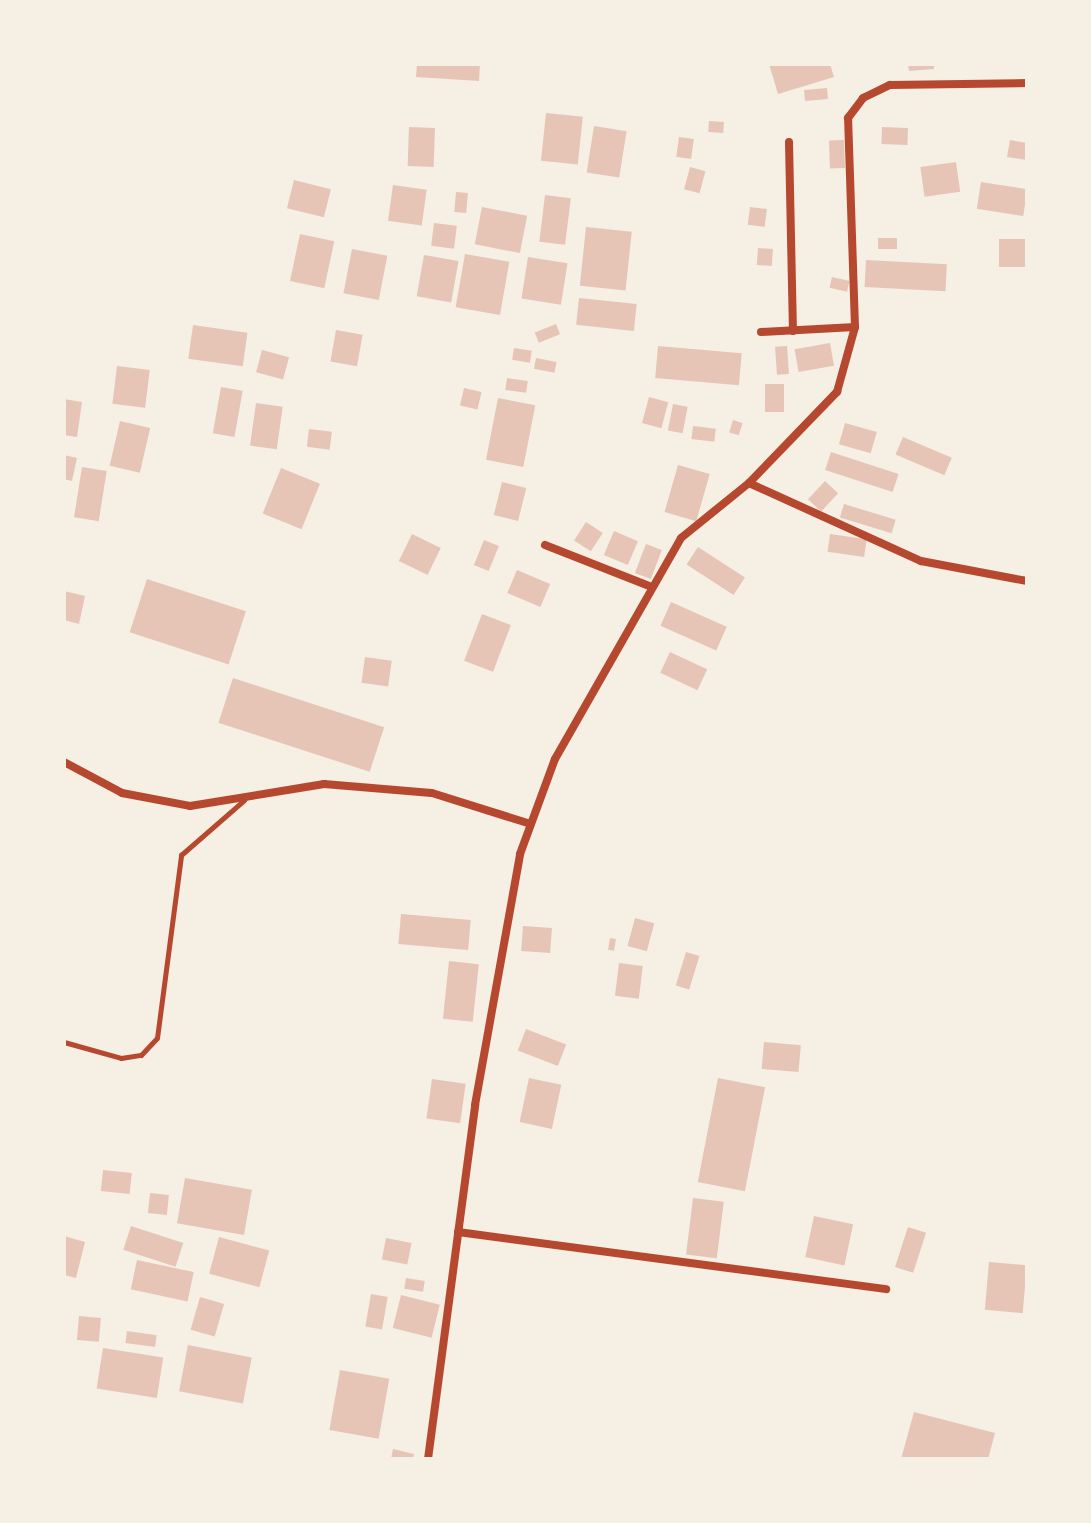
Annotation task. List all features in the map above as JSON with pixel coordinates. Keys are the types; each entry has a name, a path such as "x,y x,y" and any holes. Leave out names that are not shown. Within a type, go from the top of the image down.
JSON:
{"street":[{"path":"428,1459 458,1232 528,823 649,586 681,538 749,483 837,392 855,327 848,118 863,98 890,85 1027,83"},
{"path":"789,142 793,331"},
{"path":"761,332 855,327"},
{"path":"749,483 921,561 1027,581"},
{"path":"545,545 649,586"},
{"path":"64,762 122,793 190,806 244,800 324,784 432,793 528,823"},
{"path":"458,1232 886,1289"}],"lane":[{"path":"64,1042 121,1058 141,1055 157,1038 181,855 244,800"}],"building":[{"path":"417,64 480,64 479,81 416,77"},
{"path":"769,64 830,64 834,77 778,94"},
{"path":"908,64 934,64 934,69 909,71"},
{"path":"827,88 828,99 805,101 804,90"},
{"path":"546,113 583,117 578,165 541,161"},
{"path":"709,121 724,122 723,133 708,132"},
{"path":"594,126 627,131 619,178 587,172"},
{"path":"409,127 435,128 434,167 408,166"},
{"path":"882,127 908,128 907,145 881,144"},
{"path":"679,137 694,139 691,159 676,157"},
{"path":"844,140 845,168 830,169 829,141"},
{"path":"1010,140 1027,143 1027,160 1007,157"},
{"path":"956,162 960,192 925,197 920,167"},
{"path":"690,167 705,171 700,193 684,189"},
{"path":"294,180 331,189 324,217 287,208"},
{"path":"981,182 1027,189 1023,216 977,209"},
{"path":"393,185 427,190 422,225 388,221"},
{"path":"456,192 468,193 466,213 454,212"},
{"path":"545,195 571,198 565,245 539,242"},
{"path":"482,207 527,216 520,253 475,244"},
{"path":"750,207 767,209 765,227 748,225"},
{"path":"434,223 457,226 454,249 431,246"},
{"path":"586,227 632,232 626,290 580,286"},
{"path":"300,234 334,241 324,288 290,281"},
{"path":"878,238 897,238 897,249 878,249"},
{"path":"999,239 1027,239 1027,267 999,267"},
{"path":"758,248 773,249 772,266 757,265"},
{"path":"352,249 387,256 379,300 343,293"},
{"path":"465,254 509,262 500,315 456,307"},
{"path":"424,255 458,261 451,302 417,296"},
{"path":"528,257 568,263 561,305 521,298"},
{"path":"866,260 947,264 945,291 865,287"},
{"path":"832,277 850,281 847,292 830,288"},
{"path":"579,298 637,304 634,331 576,325"},
{"path":"556,324 560,334 539,343 535,333"},
{"path":"193,325 247,333 243,366 188,359"},
{"path":"336,330 363,335 357,366 330,362"},
{"path":"830,343 834,366 799,372 795,349"},
{"path":"658,346 742,353 739,385 655,378"},
{"path":"787,346 789,374 777,375 775,347"},
{"path":"514,348 532,351 530,363 512,360"},
{"path":"262,350 289,357 283,379 256,372"},
{"path":"536,358 557,362 555,373 534,369"},
{"path":"117,366 150,370 145,408 112,404"},
{"path":"507,378 528,381 526,393 505,390"},
{"path":"765,384 784,384 784,412 765,412"},
{"path":"221,387 243,391 235,437 213,433"},
{"path":"464,388 482,392 477,410 460,406"},
{"path":"649,397 668,402 661,428 642,423"},
{"path":"498,398 535,405 523,467 486,460"},
{"path":"64,399 82,402 77,437 64,435"},
{"path":"256,403 283,407 277,449 250,446"},
{"path":"673,404 688,407 683,433 668,431"},
{"path":"733,420 743,423 739,435 729,432"},
{"path":"120,421 150,428 140,473 110,466"},
{"path":"845,423 877,432 871,453 839,444"},
{"path":"693,426 716,429 714,442 691,439"},
{"path":"309,429 332,432 330,450 307,447"},
{"path":"903,437 952,458 944,475 896,454"},
{"path":"831,452 899,474 893,492 825,470"},
{"path":"64,455 77,458 72,481 64,479"},
{"path":"678,465 710,474 696,521 664,512"},
{"path":"82,467 107,471 99,521 74,517"},
{"path":"281,468 320,484 302,529 263,513"},
{"path":"825,481 838,493 821,512 808,499"},
{"path":"502,482 526,488 518,521 494,515"},
{"path":"844,504 896,520 892,533 840,517"},
{"path":"586,522 603,533 591,551 574,540"},
{"path":"614,531 638,541 628,565 604,555"},
{"path":"412,534 441,548 428,575 399,561"},
{"path":"830,534 867,539 864,557 827,552"},
{"path":"484,540 499,546 489,571 474,565"},
{"path":"646,544 662,550 651,579 635,573"},
{"path":"698,547 745,577 734,595 687,565"},
{"path":"517,570 550,584 540,607 507,593"},
{"path":"147,579 246,611 229,664 130,632"},
{"path":"64,591 85,596 79,624 64,620"},
{"path":"671,602 727,627 716,651 660,626"},
{"path":"482,614 511,625 493,672 464,661"},
{"path":"670,652 707,669 697,690 660,673"},
{"path":"365,657 392,661 388,687 361,683"},
{"path":"233,678 384,727 370,772 218,723"},
{"path":"401,914 471,920 468,950 398,944"},
{"path":"635,918 654,923 647,951 627,946"},
{"path":"523,926 552,928 550,953 521,951"},
{"path":"610,938 616,939 614,951 608,950"},
{"path":"686,952 699,956 689,990 676,985"},
{"path":"449,961 479,964 473,1022 443,1019"},
{"path":"619,963 643,966 639,999 615,996"},
{"path":"526,1029 566,1044 558,1066 518,1050"},
{"path":"764,1042 801,1045 799,1072 762,1069"},
{"path":"529,1078 561,1085 552,1129 520,1122"},
{"path":"718,1078 765,1087 745,1191 698,1182"},
{"path":"432,1079 466,1084 460,1123 426,1119"},
{"path":"103,1170 132,1173 130,1194 101,1191"},
{"path":"185,1178 252,1190 244,1235 177,1223"},
{"path":"150,1193 169,1195 167,1215 148,1213"},
{"path":"693,1198 724,1202 717,1258 686,1255"},
{"path":"814,1216 853,1224 844,1265 805,1257"},
{"path":"131,1226 183,1243 176,1267 123,1250"},
{"path":"908,1227 926,1233 913,1273 895,1267"},
{"path":"64,1236 85,1242 76,1278 64,1275"},
{"path":"219,1237 269,1250 259,1287 209,1274"},
{"path":"386,1238 412,1243 407,1265 382,1260"},
{"path":"137,1260 194,1272 187,1301 131,1289"},
{"path":"989,1262 1027,1265 1023,1313 985,1310"},
{"path":"406,1278 425,1281 423,1292 404,1289"},
{"path":"371,1294 388,1297 382,1329 365,1326"},
{"path":"401,1295 440,1305 432,1338 393,1328"},
{"path":"200,1297 224,1304 215,1337 191,1330"},
{"path":"79,1316 101,1318 99,1342 77,1340"},
{"path":"127,1331 157,1335 155,1347 125,1343"},
{"path":"188,1345 252,1357 243,1404 179,1391"},
{"path":"103,1348 163,1358 157,1398 97,1388"},
{"path":"340,1370 389,1379 379,1439 329,1430"},
{"path":"914,1412 995,1433 988,1459 901,1459"},
{"path":"393,1449 414,1454 413,1459 391,1459"}]}
